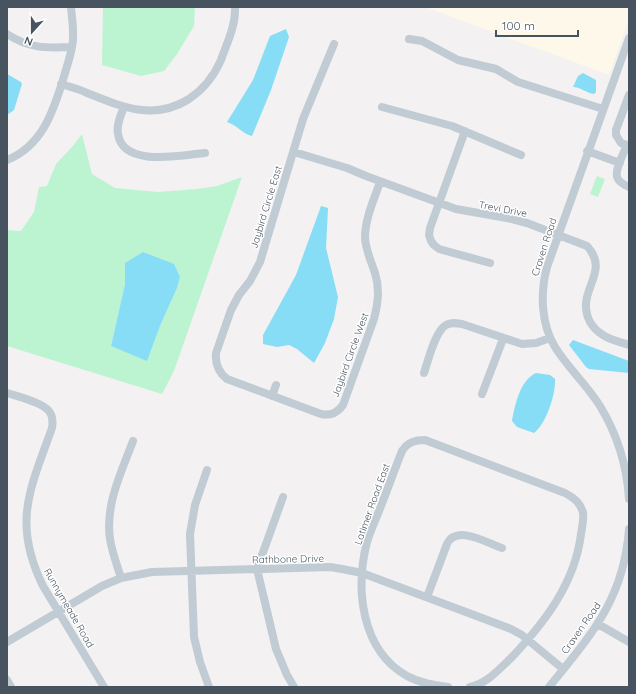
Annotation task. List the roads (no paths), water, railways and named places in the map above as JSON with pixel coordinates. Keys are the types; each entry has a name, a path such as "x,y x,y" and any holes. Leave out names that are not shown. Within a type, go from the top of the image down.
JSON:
{"street":[{"path":"7,160 22,152 32,144 41,133 49,119 72,47 74,34 71,7"},
{"path":"61,84 124,107 140,110 153,111 167,109 181,104 202,90 211,80 219,65 231,34 234,23 235,7"},
{"path":"7,34 16,40 41,48 72,47"},
{"path":"409,38 422,42 458,60 496,69 518,82 603,109"},
{"name":"Craven Road","path":"629,38 558,234 547,267 542,290 544,317 550,338 562,357 588,389 600,407 613,433 622,458 628,484 629,499"},
{"name":"Jaybird Circle East","path":"272,396 227,379 220,372 215,360 216,353 239,295 250,281 258,266 310,100 334,44"},
{"path":"629,95 616,135 617,139 621,143 628,145 616,172 619,181 629,187"},
{"path":"124,107 118,125 118,134 120,142 126,150 133,154 141,156 171,156 205,153"},
{"path":"382,107 465,131 521,155"},
{"path":"465,131 438,203 430,228 430,234 434,246 444,252 490,263"},
{"path":"587,151 620,163"},
{"name":"Trevi Drive","path":"294,152 347,168 380,182 438,203 470,212 507,218 558,234 587,246 592,251 596,259 595,273 586,300 587,312 593,326 603,336 629,346"},
{"name":"Jaybird Circle West","path":"272,396 321,414 331,414 340,409 343,405 378,307 378,286 367,250 365,238 366,225 380,182"},
{"path":"424,373 438,335 446,325 451,323 462,324 503,339 522,344 536,343 550,338"},
{"path":"482,394 503,339"},
{"path":"272,396 276,385"},
{"name":"Runnymeade Road","path":"7,392 43,406 48,410 52,418 52,428 32,483 28,503 26,521 30,554 35,570 104,687"},
{"name":"Latimer Road East","path":"448,687 429,684 413,679 392,665 382,655 372,639 364,610 362,573 370,534 402,451 405,446 411,442 425,440 565,493 577,501 583,512 583,519 576,561 560,597 528,640"},
{"path":"121,578 110,538 110,513 114,491 132,442"},
{"path":"207,470 193,516 190,534 194,637 200,662 209,687"},
{"path":"283,497 257,569 276,648 287,675 294,687"},
{"name":"Craven Road","path":"549,687 598,624 611,601 617,586 628,546 629,529"},
{"path":"426,597 451,537 458,534 466,535 502,548"},
{"name":"Rathbone Drive","path":"7,642 102,586 121,578 152,572 330,567 362,573 511,629 528,640 563,669"},
{"path":"598,624 629,642"},
{"path":"470,687 493,676 528,640"},
{"path":"7,680 11,687"}],"water":[{"path":"286,29 289,37 271,90 252,136 249,135 227,122 253,80 270,36"},
{"path":"583,73 596,80 596,92 594,94 573,87 578,76"},
{"path":"7,74 22,84 14,110 7,115"},
{"path":"321,206 328,208 326,248 338,297 334,319 325,343 314,363 297,349 289,345 277,347 263,344 263,335 296,275"},
{"path":"143,252 174,264 180,277 177,288 160,326 147,361 111,346 125,284 125,263"},
{"path":"573,340 629,361 629,373 589,369 569,345"},
{"path":"536,373 550,375 555,379 555,385 552,400 546,416 534,433 517,427 512,421 522,387 530,376"}]}
